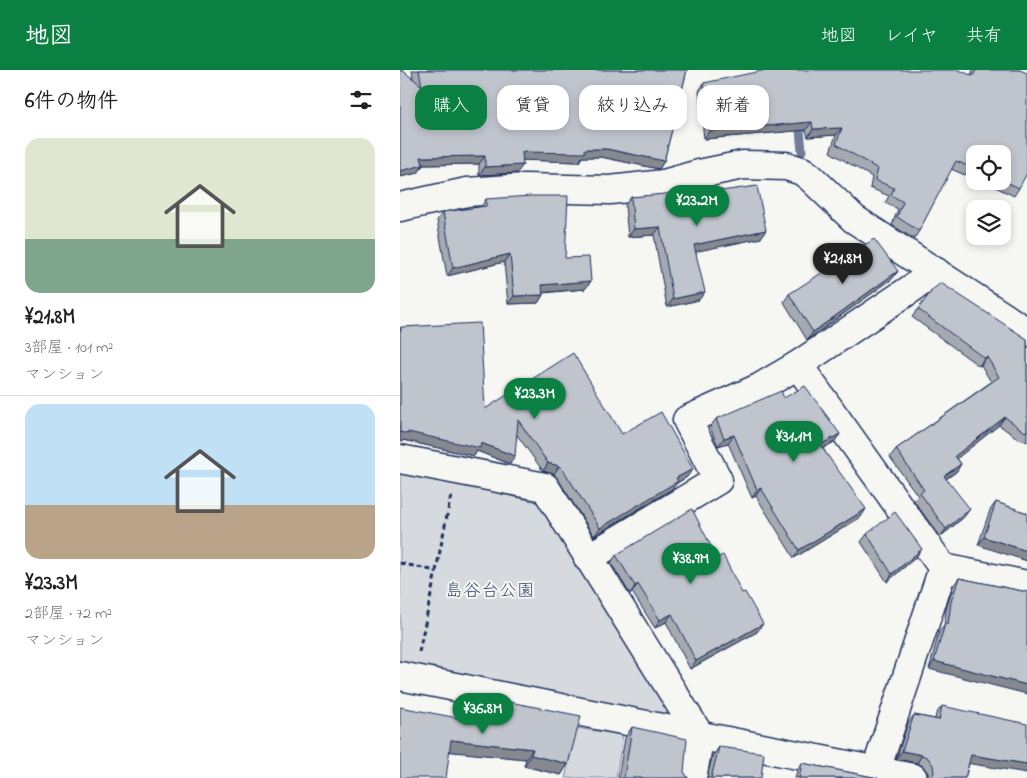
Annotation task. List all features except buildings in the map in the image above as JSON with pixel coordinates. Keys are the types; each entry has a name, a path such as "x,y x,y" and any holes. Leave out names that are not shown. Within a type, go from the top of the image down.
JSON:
{"street":[{"path":"400,206 467,192 525,188 610,190 664,184 699,174 743,165 786,166 802,171 854,219 1027,332"},
{"path":"588,558 718,480 687,420 759,388 798,365 936,272"},
{"path":"798,365 943,568 1027,585"},
{"path":"400,459 545,487 700,736 692,778"},
{"path":"876,770 943,568"},
{"path":"400,676 913,778"}],"path":[{"path":"418,656 452,492"},
{"path":"400,563 436,572"}],"green space":[{"name":"島谷台公園","path":"400,471 542,503 680,725 400,661"},
{"path":"577,728 623,735 616,778 565,778"}],"waterway":[{"path":"799,119 802,151"}]}
